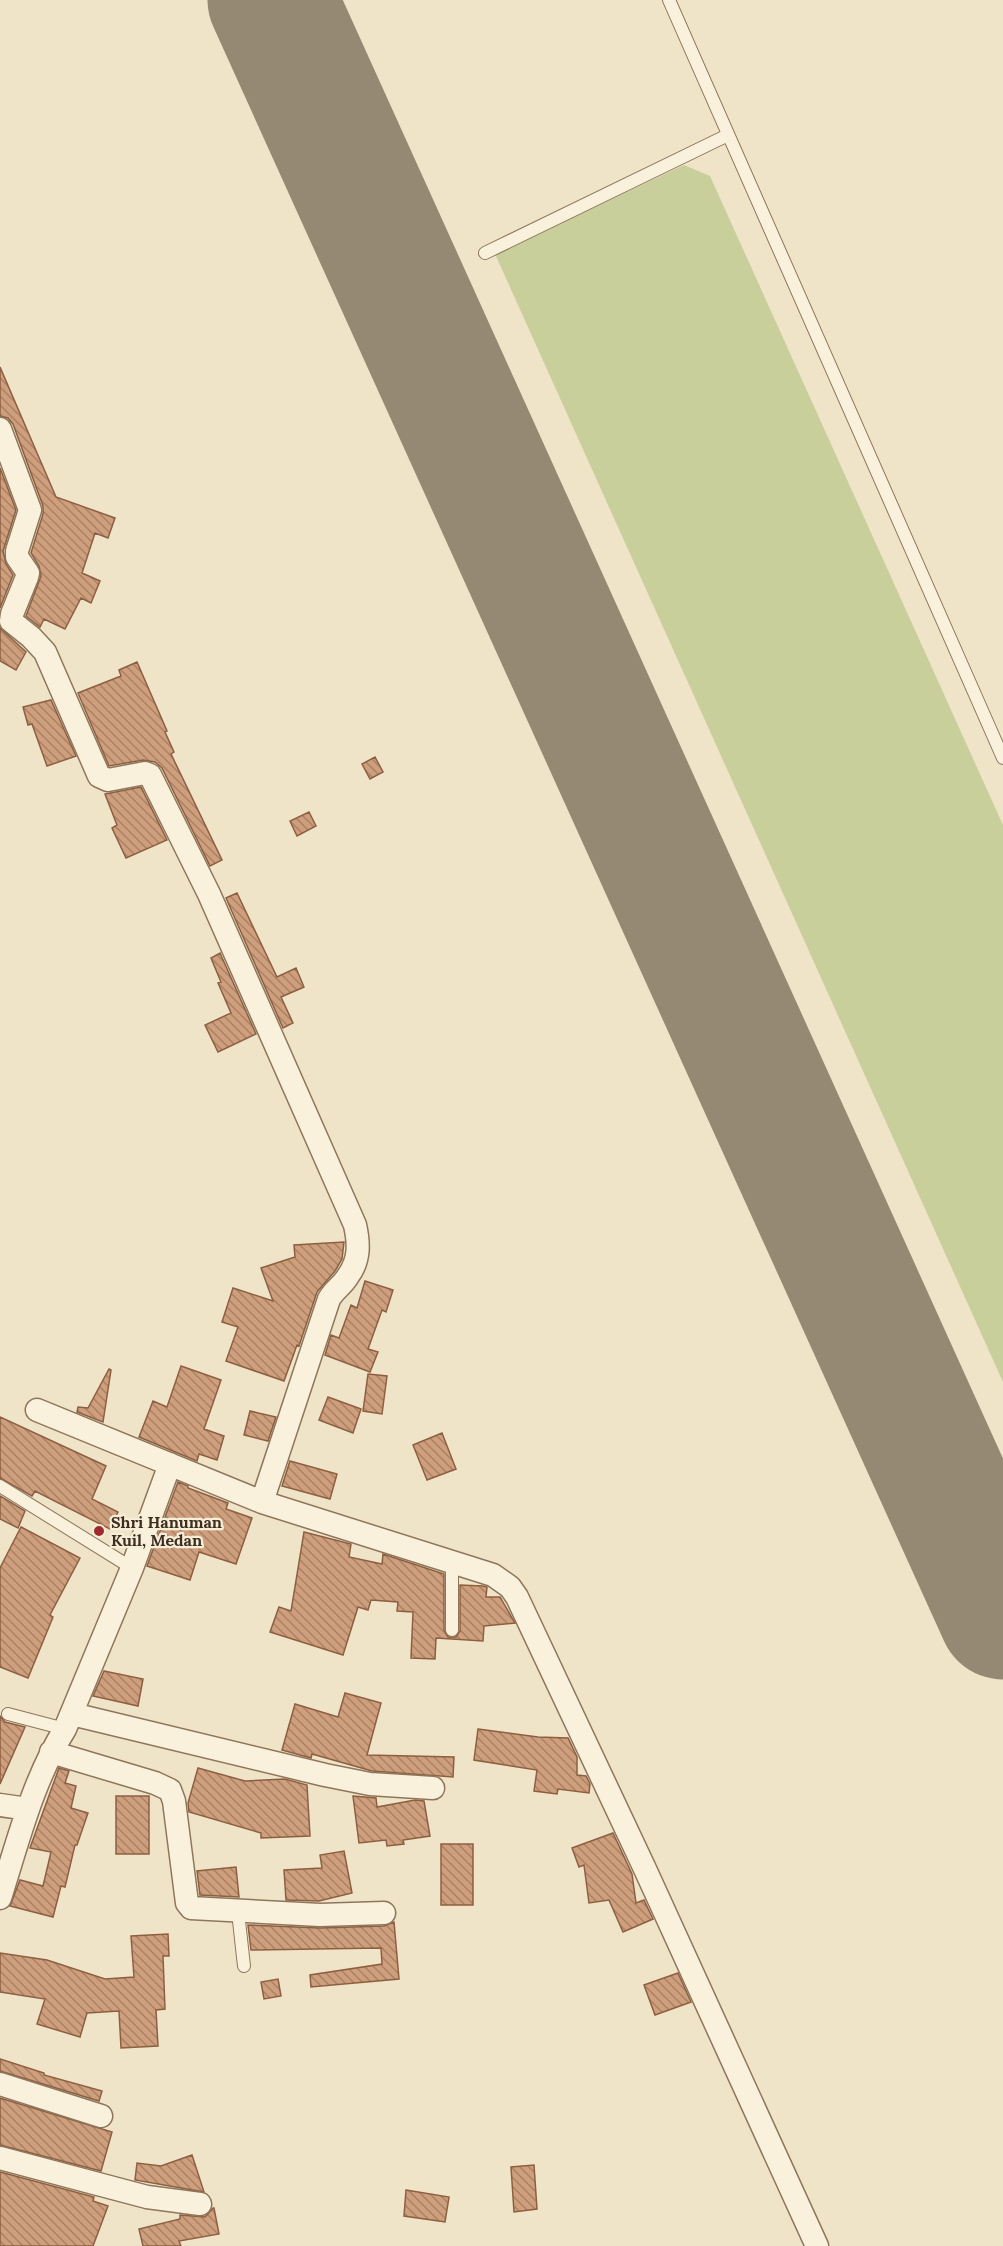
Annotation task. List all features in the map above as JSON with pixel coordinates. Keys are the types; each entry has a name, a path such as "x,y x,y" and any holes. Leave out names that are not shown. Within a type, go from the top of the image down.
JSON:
{"street":[{"path":"0,429 30,510 17,551 17,557 28,573 27,578 6,618 45,652 99,776 108,780 150,774 209,894 355,1225 359,1242 357,1259 348,1277 329,1299 262,1502"},
{"path":"37,1410 262,1502 502,1580 510,1587 517,1597 640,1859 817,2246"},
{"path":"0,1898 28,1809 51,1752 68,1721 132,1568 170,1464"},
{"path":"68,1721 325,1776 378,1785 433,1788"},
{"path":"51,1752 155,1783 170,1790 174,1801 187,1903 191,1908 338,1916 384,1913"},
{"path":"0,1805 28,1809"},
{"path":"0,2084 101,2116"},
{"path":"0,2158 147,2197 200,2204"}],"lane":[{"path":"669,0 1003,758"},
{"path":"485,253 728,135"},
{"path":"0,1486 132,1568"},
{"path":"452,1563 452,1630"},
{"path":"8,1714 68,1721"},
{"path":"238,1912 244,1966"}],"green space":[{"path":"684,165 710,176 1003,825 1003,1382 495,254"}],"building":[{"path":"0,367 56,497 115,518 108,538 95,533 82,573 100,581 91,603 81,598 65,629 44,619 40,627 26,616 41,576 39,566 31,553 43,514 43,506 13,424 8,418 0,416"},
{"path":"0,468 16,510 3,551 6,564 13,575 0,608"},
{"path":"0,628 26,652 16,670 0,661"},
{"path":"137,662 167,731 165,732 174,752 171,754 222,860 210,866 162,768 155,762 143,760 109,766 78,693 121,676 119,670"},
{"path":"51,700 76,756 47,766 32,724 28,725 23,707"},
{"path":"375,757 383,772 370,779 362,764"},
{"path":"141,787 167,840 126,858 112,828 117,825 105,794"},
{"path":"309,812 316,826 297,836 290,821"},
{"path":"237,893 277,977 296,968 304,987 281,997 293,1023 283,1028 226,898"},
{"path":"220,953 256,1034 218,1052 205,1025 231,1013 218,983 221,982 211,958"},
{"path":"344,1242 342,1259 317,1292 299,1346 297,1345 284,1381 226,1361 238,1327 222,1322 233,1288 273,1301 261,1268 295,1257 294,1245"},
{"path":"365,1281 393,1290 386,1312 382,1310 368,1349 378,1352 370,1372 325,1355 331,1335 339,1338 351,1305 357,1308"},
{"path":"181,1366 221,1380 204,1429 224,1436 217,1460 199,1454 197,1461 139,1437 153,1401 167,1407"},
{"path":"109,1369 111,1370 103,1422 77,1412 78,1407 88,1408"},
{"path":"368,1374 387,1376 382,1414 363,1411"},
{"path":"328,1397 361,1409 353,1433 319,1420"},
{"path":"250,1411 276,1417 268,1441 244,1435"},
{"path":"0,1417 106,1466 92,1499 118,1512 110,1529 35,1491 32,1496 0,1478"},
{"path":"442,1433 456,1469 427,1480 413,1445"},
{"path":"290,1461 337,1474 330,1499 282,1486"},
{"path":"178,1482 228,1503 226,1509 252,1518 236,1564 199,1552 190,1580 147,1566"},
{"path":"0,1496 25,1511 18,1528 0,1519"},
{"path":"21,1527 80,1558 50,1615 53,1617 28,1678 0,1667 0,1568"},
{"path":"304,1532 351,1544 349,1557 382,1564 383,1554 444,1574 444,1630 448,1637 456,1637 460,1631 460,1585 487,1587 486,1597 500,1597 515,1623 484,1626 483,1641 436,1638 435,1659 411,1658 413,1612 397,1611 398,1602 371,1600 368,1610 358,1607 343,1655 270,1632 279,1607 291,1611"},
{"path":"104,1671 143,1679 138,1706 93,1696"},
{"path":"345,1693 381,1703 367,1755 454,1757 453,1777 372,1771 312,1754 311,1758 282,1750 295,1704 338,1717"},
{"path":"0,1716 5,1722 25,1727 0,1784"},
{"path":"478,1729 538,1737 568,1738 577,1757 577,1775 586,1776 590,1784 589,1793 558,1789 557,1794 534,1791 537,1770 474,1760"},
{"path":"59,1768 69,1771 65,1783 76,1786 71,1808 88,1813 77,1845 75,1845 65,1887 61,1886 53,1917 10,1906 20,1880 43,1886 51,1852 30,1848"},
{"path":"198,1768 245,1781 285,1779 307,1785 310,1836 261,1838 261,1833 189,1812 188,1803"},
{"path":"116,1796 149,1796 149,1854 116,1854"},
{"path":"353,1796 376,1798 377,1807 415,1800 424,1801 430,1836 403,1840 404,1844 387,1846 386,1840 359,1843"},
{"path":"613,1833 632,1874 636,1903 644,1900 653,1919 623,1932 609,1900 589,1903 584,1865 579,1867 572,1848"},
{"path":"441,1844 473,1844 473,1905 441,1905"},
{"path":"344,1851 352,1893 319,1901 286,1900 284,1870 322,1868 320,1855"},
{"path":"236,1867 239,1897 200,1895 197,1871"},
{"path":"394,1922 399,1979 311,1987 310,1975 382,1964 381,1948 251,1950 248,1925 320,1928 384,1926"},
{"path":"168,1934 169,1956 163,1956 165,2009 156,2010 158,2046 121,2048 119,2011 87,2013 80,2037 37,2024 45,1999 0,1992 0,1953 47,1960 105,1979 134,1977 131,1936"},
{"path":"678,1973 691,2002 655,2015 644,1985"},
{"path":"278,1979 281,1996 264,1999 261,1982"},
{"path":"0,2059 44,2073 44,2075 102,2091 99,2101 0,2071"},
{"path":"0,2098 112,2132 101,2171 0,2145"},
{"path":"192,2155 204,2192 135,2180 137,2163 161,2166"},
{"path":"534,2165 537,2209 514,2212 511,2167"},
{"path":"0,2172 94,2197 93,2201 108,2206 93,2246 0,2246"},
{"path":"406,2190 449,2197 445,2222 404,2216"},
{"path":"213,2208 219,2234 179,2241 181,2246 143,2246 139,2229 180,2219 180,2215 205,2217"}],"runway":[{"path":"272,0 1003,1615"}],"place":[{"name":"Shri Hanuman Kuil, Medan","path":"99,1531"}]}
